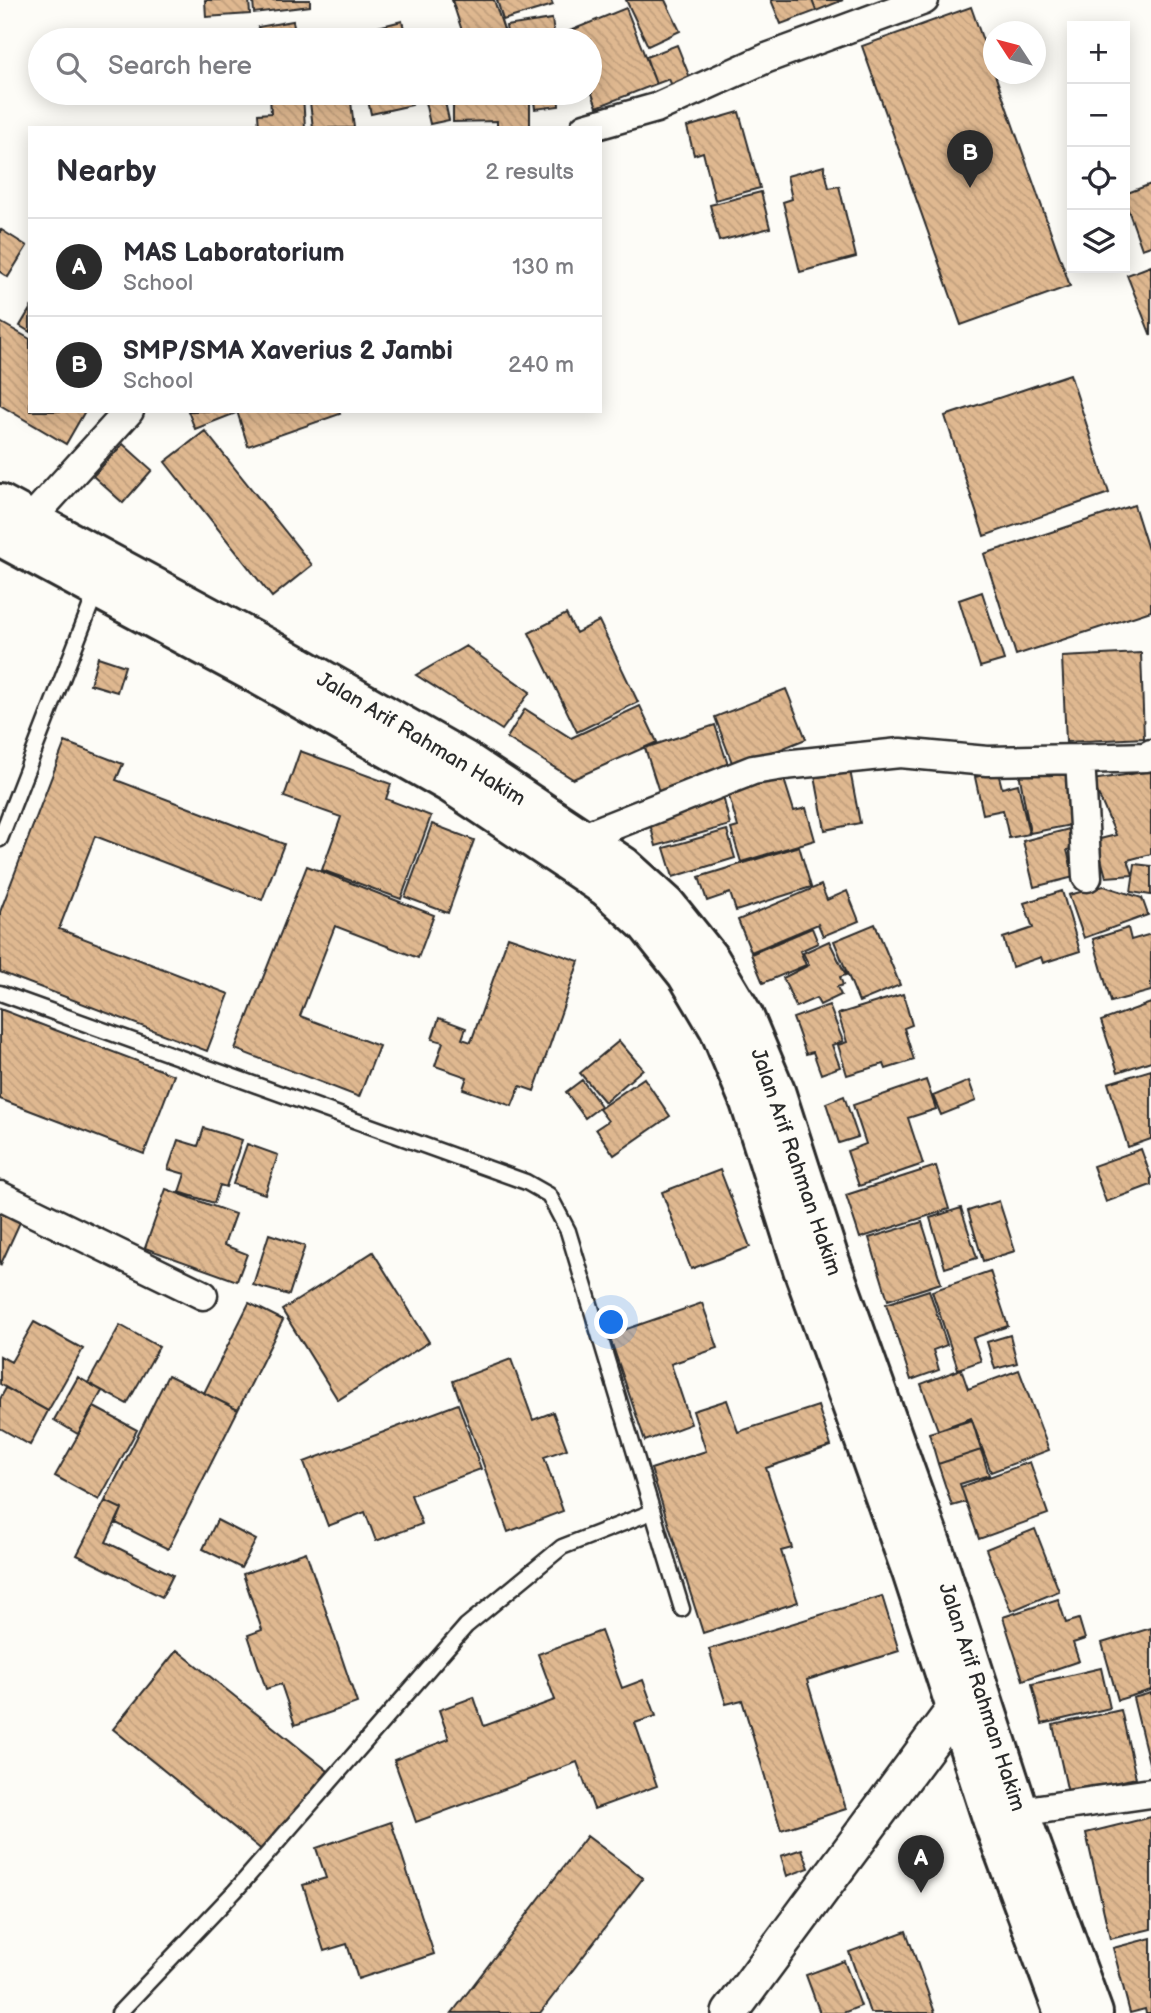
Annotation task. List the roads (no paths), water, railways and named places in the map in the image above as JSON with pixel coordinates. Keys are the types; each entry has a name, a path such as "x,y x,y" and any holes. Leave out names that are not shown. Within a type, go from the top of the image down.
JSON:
{"main road":[{"name":"Jalan Arif Rahman Hakim","path":"10,520 104,576 259,675 450,783 606,887 647,924 687,974 719,1028 751,1102 803,1269 912,1572 993,1821 1064,2013"},
{"name":"Jalan Arif Rahman Hakim","path":"104,576 272,651 465,761 623,866 666,905 710,960 744,1017 775,1091 829,1259 938,1563 1019,1812 1093,2013"}],"street":[{"path":"592,126 656,108 767,58 924,0"},
{"path":"10,520 127,413"},
{"path":"581,838 753,770 784,765 900,753 988,761 1147,757 1151,754"},
{"path":"1080,759 1087,877"},
{"path":"0,1196 203,1295"},
{"path":"730,2013 957,1706"},
{"path":"1019,1812 1151,1793"}],"lane":[{"path":"0,839 104,576"},
{"path":"0,993 526,1182 549,1195 568,1231 682,1609"},
{"path":"119,2013 235,1891 466,1626 562,1547 652,1512"}],"place":[{"name":"SMP/SMA Xaverius 2 Jambi","path":"970,188"},
{"name":"MAS Laboratorium","path":"921,1893"}]}
